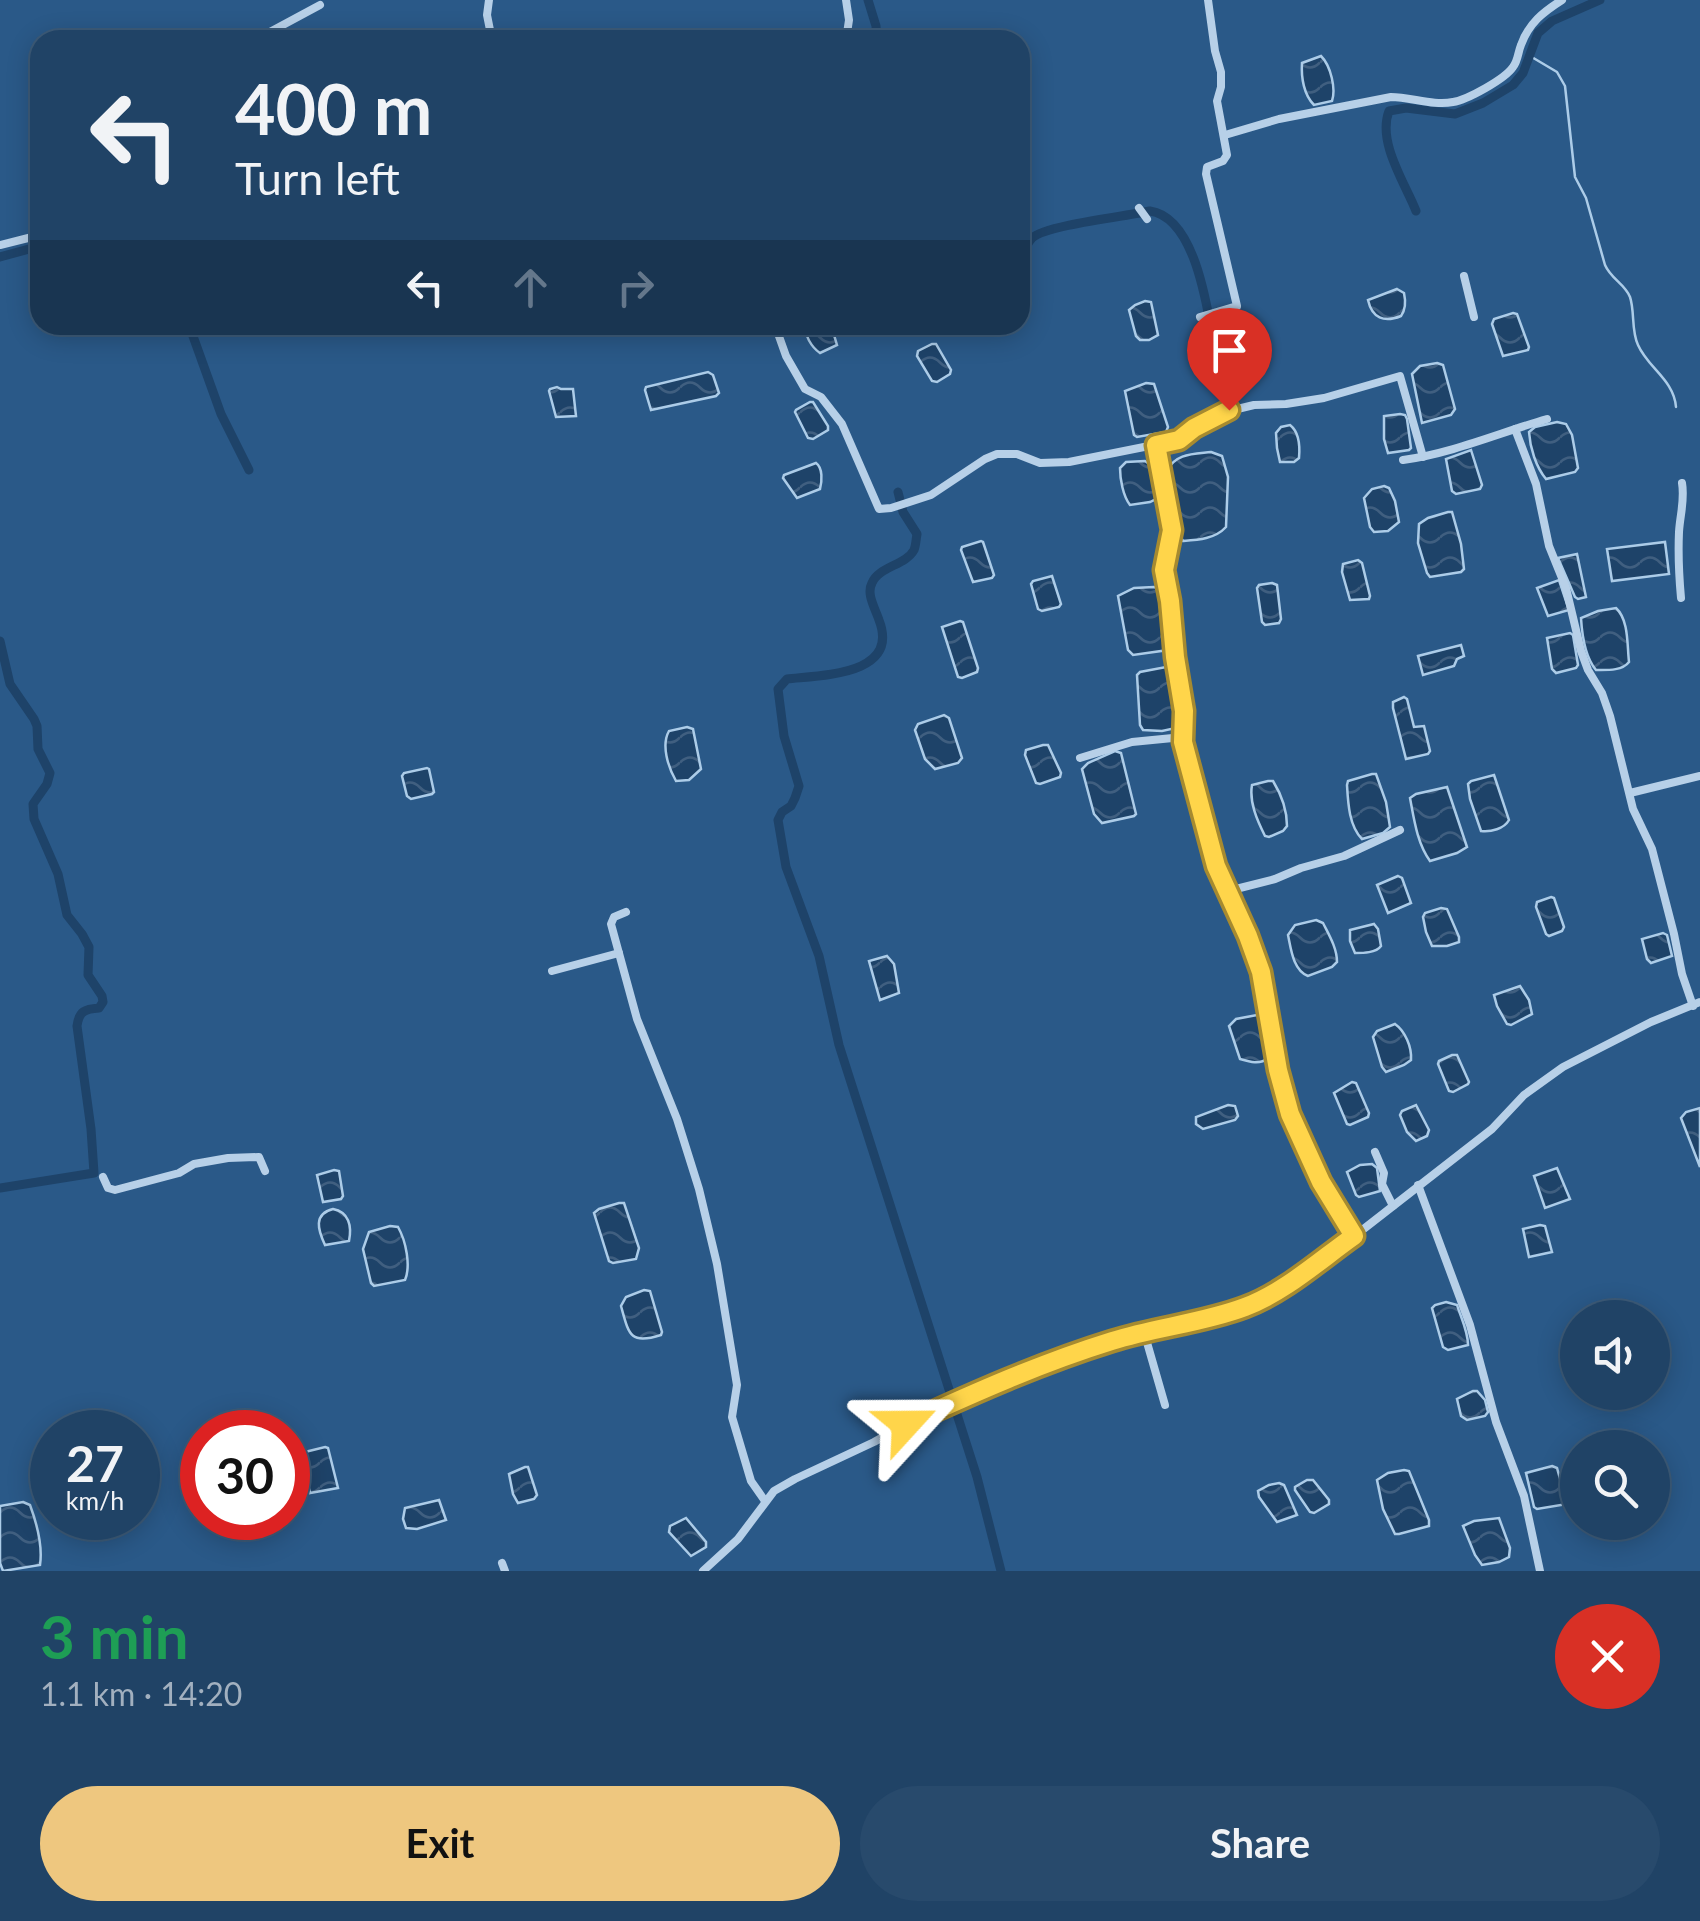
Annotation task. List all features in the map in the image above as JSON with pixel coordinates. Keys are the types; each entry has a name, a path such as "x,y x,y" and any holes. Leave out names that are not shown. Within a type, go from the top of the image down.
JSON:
{"street":[{"path":"489,0 490,30"},
{"path":"846,0 848,30"},
{"path":"1200,317 1237,306 1206,174 1210,164 1226,159 1217,101 1222,87 1221,72 1208,0"},
{"path":"1224,135 1297,114 1391,97 1460,100 1504,76 1512,68 1528,28 1562,0"},
{"path":"274,30 320,5"},
{"path":"1138,208 1146,219"},
{"path":"0,246 30,238"},
{"path":"1464,276 1474,317"},
{"path":"779,335 804,389 821,397 842,424 879,509 944,488 997,454 1017,454 1040,463 1069,462 1179,440 1229,410 1324,398 1400,376 1423,457"},
{"path":"1404,460 1455,450 1547,420"},
{"path":"703,1571 738,1539 774,1491 795,1478 1025,1371 1144,1332 1246,1306 1268,1296 1354,1236 1492,1129 1524,1094 1638,1028 1697,1004 1682,974 1652,849 1633,809 1602,693 1581,650 1566,588 1549,546 1536,484 1515,429"},
{"path":"1156,445 1172,530 1164,570 1184,711 1182,736 1216,866 1261,972 1290,1114 1321,1182 1354,1236"},
{"path":"1681,598 1678,568 1682,484"},
{"path":"1080,758 1132,742 1182,736"},
{"path":"1630,793 1700,776"},
{"path":"1228,891 1344,856 1400,830"},
{"path":"626,912 612,920 619,953 637,1019 677,1120 698,1189 717,1264 738,1385 732,1417 751,1481 765,1501"},
{"path":"552,971 619,953"},
{"path":"1375,1152 1383,1167 1382,1184 1393,1206"},
{"path":"103,1178 108,1188 116,1190 179,1173 194,1164 256,1156 262,1160 265,1171"},
{"path":"1418,1185 1470,1325 1496,1422 1524,1496 1540,1571"},
{"path":"1144,1332 1165,1405"}],"water":[{"path":"1321,56 1330,71 1333,96 1332,101 1314,105 1304,86 1302,63"},
{"path":"1397,289 1405,296 1401,316 1384,319 1376,315 1368,300"},
{"path":"1151,302 1158,335 1140,340 1129,310"},
{"path":"1517,314 1529,347 1503,356 1492,324 1494,319"},
{"path":"807,335 834,335 837,345 820,353"},
{"path":"936,344 951,370 937,382 932,381 917,356 918,351"},
{"path":"1443,365 1455,409 1451,415 1422,423 1412,374 1420,366"},
{"path":"708,372 713,375 719,393 716,396 651,410 646,387"},
{"path":"1154,384 1168,427 1166,432 1137,437 1125,391"},
{"path":"557,387 573,389 576,416 556,417 549,391"},
{"path":"810,402 828,426 828,430 813,439 808,438 795,412"},
{"path":"1400,414 1407,419 1411,448 1388,453 1384,416"},
{"path":"1557,422 1566,424 1572,435 1578,468 1546,479 1534,457 1529,432"},
{"path":"1290,425 1297,436 1299,458 1280,462 1276,433"},
{"path":"1471,450 1482,485 1480,489 1456,494 1452,491 1446,459"},
{"path":"1211,452 1222,456 1228,477 1226,527 1212,536 1183,541 1178,533 1167,471 1180,458"},
{"path":"1145,461 1153,473 1156,499 1130,505 1122,487 1120,468 1126,462"},
{"path":"816,463 821,471 820,489 797,498 784,475"},
{"path":"1384,486 1395,501 1399,522 1388,531 1374,532 1364,498 1372,489"},
{"path":"1452,512 1461,544 1464,569 1430,577 1418,543 1419,524"},
{"path":"981,541 994,575 973,582 961,550"},
{"path":"1665,542 1669,574 1612,581 1607,549"},
{"path":"1577,554 1586,597 1578,599 1558,558"},
{"path":"1358,560 1370,596 1350,600 1343,564"},
{"path":"1052,576 1061,604 1042,611 1031,584"},
{"path":"1559,580 1569,610 1548,616 1537,588"},
{"path":"1277,585 1281,619 1279,623 1265,625 1257,588"},
{"path":"1154,587 1163,594 1170,645 1168,650 1133,655 1128,650 1118,596 1134,588"},
{"path":"1616,608 1625,626 1629,662 1618,668 1596,670 1587,652 1581,618"},
{"path":"960,621 978,668 962,678 958,677 942,627"},
{"path":"1570,633 1578,665 1556,673 1547,638"},
{"path":"1461,645 1464,656 1454,666 1423,675 1418,656"},
{"path":"1166,667 1173,671 1179,723 1176,728 1162,731 1143,730 1137,675"},
{"path":"1404,697 1414,727 1424,726 1430,751 1406,759 1393,708 1393,702"},
{"path":"944,715 949,718 962,758 958,763 935,769 925,759 915,730 918,724"},
{"path":"693,729 701,769 689,780 676,781 666,756 667,737 669,731"},
{"path":"1048,745 1061,773 1060,777 1040,784 1036,783 1025,755 1026,750"},
{"path":"1115,751 1121,753 1136,814 1102,823 1094,814 1082,769"},
{"path":"427,768 434,792 411,799 402,776"},
{"path":"1376,774 1386,802 1390,827 1362,839 1352,821 1347,785 1348,781"},
{"path":"1494,775 1509,820 1497,829 1481,831 1468,784"},
{"path":"1273,781 1281,797 1287,826 1269,837 1257,817 1251,791 1252,785"},
{"path":"1447,787 1467,847 1430,861 1419,839 1410,798"},
{"path":"1398,876 1411,903 1388,913 1377,885"},
{"path":"1551,897 1564,927 1549,936 1536,907 1537,902"},
{"path":"1447,909 1459,942 1432,946 1423,917"},
{"path":"1316,920 1328,932 1337,962 1308,976 1296,964 1288,935 1295,925"},
{"path":"1374,924 1381,946 1355,953 1350,930"},
{"path":"1663,933 1672,956 1651,963 1642,939"},
{"path":"887,956 894,964 899,993 880,1000 869,961"},
{"path":"1520,986 1532,1014 1507,1024 1494,995"},
{"path":"1257,1015 1263,1021 1268,1058 1262,1062 1240,1059 1229,1026 1236,1019"},
{"path":"1395,1024 1407,1040 1411,1060 1386,1072 1373,1037 1377,1031"},
{"path":"1457,1055 1469,1082 1453,1092 1449,1091 1438,1064"},
{"path":"1356,1083 1369,1113 1350,1125 1334,1093"},
{"path":"1416,1105 1429,1130 1427,1136 1416,1141 1400,1115"},
{"path":"1235,1106 1235,1120 1203,1129 1196,1124 1196,1117"},
{"path":"1700,1108 1700,1167 1681,1118"},
{"path":"1372,1164 1377,1168 1380,1191 1359,1197 1347,1172"},
{"path":"1557,1168 1570,1199 1545,1208 1534,1176"},
{"path":"339,1171 343,1196 323,1202 317,1175"},
{"path":"624,1203 639,1248 636,1259 613,1263 609,1261 594,1213"},
{"path":"333,1209 348,1220 349,1241 325,1245 320,1219"},
{"path":"1545,1226 1552,1252 1529,1257 1523,1229"},
{"path":"398,1227 403,1239 407,1274 405,1280 374,1286 363,1249 369,1232"},
{"path":"650,1291 662,1332 643,1339 629,1331 621,1306 626,1297"},
{"path":"1446,1302 1457,1305 1468,1345 1448,1350 1443,1347 1432,1308"},
{"path":"1473,1391 1485,1400 1488,1412 1467,1420 1461,1416 1457,1399"},
{"path":"328,1448 338,1488 310,1493 310,1451"},
{"path":"525,1467 537,1495 518,1503 509,1474"},
{"path":"1557,1468 1560,1505 1534,1507 1526,1473"},
{"path":"1409,1471 1429,1526 1395,1534 1383,1509 1377,1480"},
{"path":"1313,1480 1329,1500 1329,1504 1314,1513 1295,1490"},
{"path":"1279,1483 1284,1485 1297,1515 1277,1522 1258,1491"},
{"path":"439,1500 446,1520 417,1529 406,1528 405,1508"},
{"path":"23,1502 30,1505 30,1540 39,1540 40,1565 3,1571 0,1506"},
{"path":"686,1518 706,1542 706,1547 691,1556 669,1532 670,1526"},
{"path":"1499,1518 1510,1548 1509,1557 1482,1565 1463,1526"}],"waterway":[{"path":"868,0 876,30"},
{"path":"1416,211 1389,149 1389,111 1406,108 1455,114 1483,103 1513,85 1523,73 1538,33 1552,21 1600,0"},
{"path":"1530,56 1557,72 1565,86 1575,177 1586,198 1605,265 1628,292 1638,345 1671,389 1676,407"},
{"path":"1030,240 1040,233 1070,225 1150,211 1164,216 1176,227 1194,259 1211,328"},
{"path":"0,257 30,249"},
{"path":"193,335 221,414 249,470"},
{"path":"898,492 903,512 917,534 910,555 880,573 870,587 883,638 879,652 854,669 787,679 778,689 784,736 799,786 791,806 778,820 786,867 819,956 839,1045 977,1477 1001,1571"},
{"path":"0,641 10,684 34,719 38,749 50,773 33,804 34,819 58,874 67,915 89,947 88,975 103,1002 99,1008 84,1012 77,1026 94,1173 0,1188"}],"route":[{"path":"906,1424 1025,1371 1081,1351 1246,1306 1299,1276 1354,1236 1321,1182 1290,1114 1282,1090 1261,972 1216,866 1183,742 1184,711 1164,570 1172,530 1156,445 1179,440 1229,410"}]}
